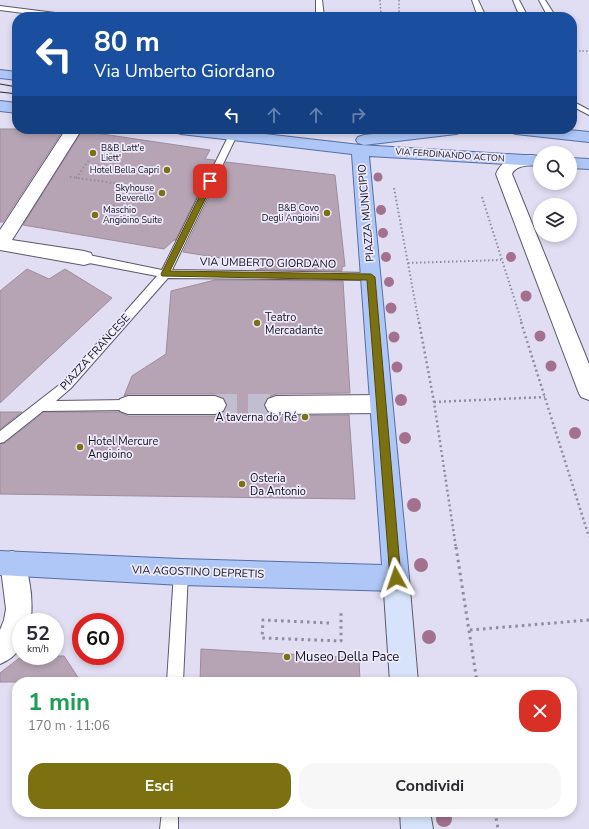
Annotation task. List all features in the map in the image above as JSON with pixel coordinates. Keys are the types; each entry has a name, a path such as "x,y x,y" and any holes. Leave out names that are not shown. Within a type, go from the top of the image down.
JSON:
{"main road":[{"path":"0,74 12,75"},
{"path":"0,106 12,107"},
{"path":"224,134 316,145 412,134"},
{"path":"576,134 589,137"},
{"name":"VIA FERDINANDO ACTON","path":"316,145 360,150 533,161"},
{"name":"PIAZZA MUNICIPIO","path":"360,150 404,677"},
{"path":"577,163 589,164"},
{"name":"VIA AGOSTINO DEPRETIS","path":"6,563 181,572 396,578"},
{"path":"416,817 417,829"}],"street":[{"path":"71,134 0,244 84,258"},
{"path":"533,161 514,163 508,167 504,174 589,391"},
{"path":"276,406 381,404"},
{"path":"128,405 215,405"},
{"path":"0,650 4,647 17,628 19,609 18,593 6,563"}],"lane":[{"path":"319,0 320,12"},
{"path":"474,0 480,12"},
{"path":"516,0 522,12"},
{"path":"542,0 549,12"},
{"path":"0,8 32,12"},
{"path":"577,106 589,113"},
{"name":"PIAZZA FRANCESE","path":"0,438 67,385 165,274 233,135"},
{"path":"84,258 165,274"},
{"name":"VIA UMBERTO GIORDANO","path":"165,274 371,277"},
{"path":"41,406 128,405"},
{"path":"175,677 181,572"},
{"path":"169,829 170,817"}],"path":[{"path":"380,0 381,12"},
{"path":"399,0 399,12"},
{"path":"577,52 589,51"},
{"path":"76,178 89,160"},
{"path":"46,173 150,188"},
{"path":"112,210 125,185"},
{"path":"394,188 434,402 476,677"},
{"path":"482,197 589,537"},
{"path":"408,263 501,260"},
{"path":"434,402 545,397"},
{"path":"329,623 263,620 262,638 341,641 341,610"},
{"path":"470,630 589,620"},
{"path":"496,817 498,829"}],"building":[{"path":"0,129 12,129 12,134 61,134 3,222 0,222"},
{"path":"80,134 102,134 210,150 205,159 215,160 175,241 175,239 164,249 23,225"},
{"path":"226,162 335,175 345,266 342,267 342,271 256,270 271,266 183,252"},
{"path":"27,269 49,279 65,269 112,298 0,403 0,291"},
{"path":"215,280 343,281 350,393 276,394 267,398 264,406 267,412 276,416 349,415 355,499 0,494 0,444 5,443 44,412 119,412 128,416 215,416 224,412 227,406 224,398 215,394 128,394 124,396 132,376 166,354 171,291"},
{"path":"0,412 22,412 0,429"},
{"path":"201,649 359,658 360,677 200,677"},
{"path":"64,656 78,677 12,677 12,682 0,682 0,673 12,664 12,665 64,665"}],"tunnel":[{"path":"215,405 276,405"}],"tram line":[{"path":"0,84 12,86"},
{"path":"0,92 12,93"}],"place":[{"name":"B&B Latt'e Liett'","path":"93,153"},
{"name":"Hotel Bella Capri","path":"167,170"},
{"name":"Skyhouse Beverello","path":"162,193"},
{"name":"B&B Covo Degli Angioini","path":"327,213"},
{"name":"Maschio Angioino Suite","path":"95,215"},
{"name":"Teatro Mercadante","path":"257,323"},
{"name":"A taverna do' Ré","path":"305,417"},
{"name":"Hotel Mercure Angioino","path":"80,447"},
{"name":"Osteria Da Antonio","path":"242,484"},
{"name":"Museo Della Pace","path":"287,657"}],"route":[{"path":"210,181 165,274 371,277 396,578"}]}
